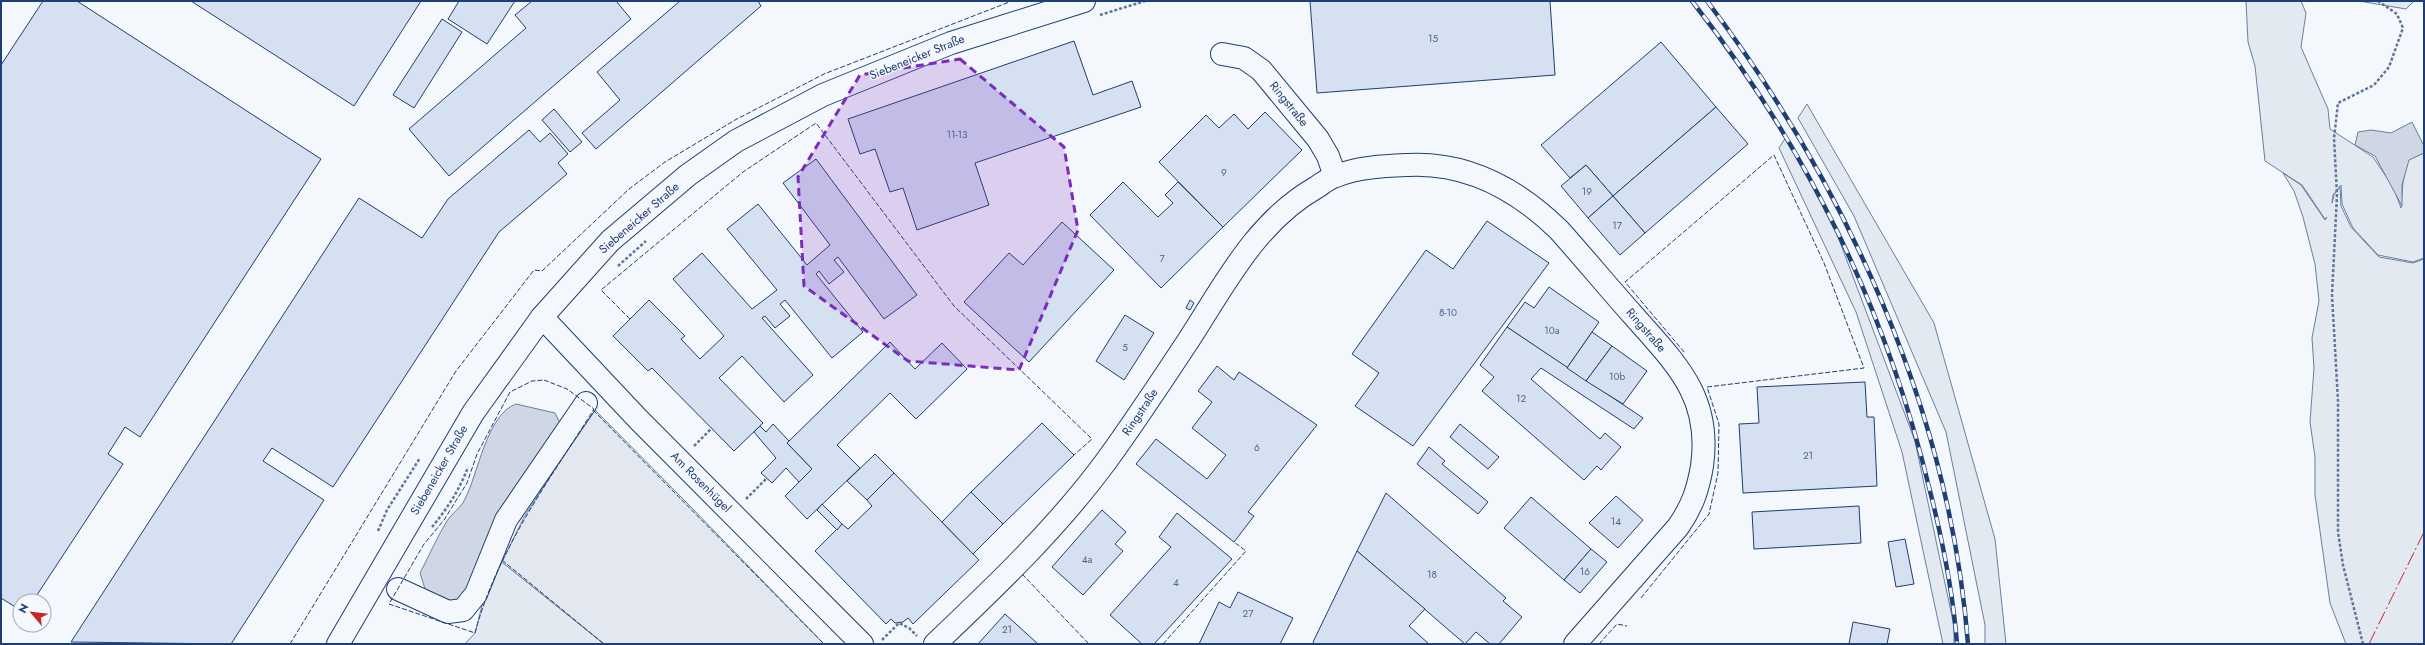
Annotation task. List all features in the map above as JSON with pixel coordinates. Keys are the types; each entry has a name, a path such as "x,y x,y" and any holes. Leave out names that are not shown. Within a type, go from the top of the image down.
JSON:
{"street":[{"name":"Siebeneicker Straße","path":"338,644 472,413 542,317 610,240 688,175 736,141 823,95 951,43 1089,9"},
{"name":"Ringstraße","path":"1222,54 1244,58 1261,70 1318,139 1328,156 1335,176"},
{"name":"Ringstraße","path":"927,641 1014,569 1089,483 1142,410 1250,245 1272,219 1300,196 1335,176 1384,166 1423,164 1469,172 1492,181 1522,198 1559,230 1669,357 1696,399 1703,422 1703,455 1699,488 1690,509 1678,527 1575,644"},
{"name":"Am Rosenhügel","path":"542,317 679,460 862,644"},
{"path":"398,589 448,612 463,610 476,594 506,520 586,403"}],"path":[{"path":"1089,9 1146,1"},
{"path":"2363,644 2343,565 2338,532 2338,401 2332,295 2337,195 2334,138 2338,103 2374,85 2389,68 2403,28 2397,14 2378,1"},
{"path":"617,267 646,240"},
{"path":"679,460 712,428"},
{"path":"732,513 767,478"},
{"path":"879,644 899,623 909,628 927,641"}],"highlighted area":[{"path":"960,59 1064,147 1078,230 1019,370 908,361 804,286 798,177 860,75"}],"shaded area":[{"path":"2246,1 2301,1 2306,13 2301,47 2328,109 2330,129 2373,157 2393,187 2401,208 2403,182 2408,160 2424,153 2424,258 2413,262 2378,255 2353,228 2342,204 2341,185 2333,195 2332,203 2334,195 2340,187 2341,206 2351,227 2379,257 2413,263 2424,259 2424,644 2346,644 2330,603 2315,495 2315,457 2310,422 2314,368 2312,338 2319,301 2315,264 2303,217 2294,191 2283,173 2301,185 2325,220 2327,217 2325,219 2302,185 2265,161 2255,66 2248,42"},
{"path":"2359,1 2414,1 2406,9"},
{"path":"1807,104 1934,323 1995,539 2006,644 1985,644 1985,625 1946,432 1854,216 1798,118"},
{"path":"2412,122 2424,146 2424,153 2409,160 2402,185 2402,206 2375,156 2355,145 2358,132 2371,130 2391,133"},
{"path":"1786,137 1835,229 1915,441 1954,626 1954,644 1943,644 1902,452 1856,312 1779,148"},
{"path":"516,404 555,413 560,423 463,598 453,605 426,592 420,573 447,521 465,499 484,446 491,432 506,410"},
{"path":"594,409 824,644 604,644 502,562 524,517"},
{"path":"502,562 604,644 465,644 475,633 484,598"}],"building":[{"path":"43,1 77,1 321,159 140,437 125,427 108,454 123,464 38,593 12,593 12,605 1,598 1,65"},
{"path":"191,1 421,1 354,106"},
{"path":"459,1 515,1 487,44 448,19"},
{"path":"532,1 616,1 631,19 449,176 409,129 526,28 515,15"},
{"path":"680,1 758,1 761,6 596,149 582,133 620,100 597,72"},
{"path":"1310,1 1550,1 1555,75 1317,93"},
{"path":"442,19 462,32 414,108 393,95"},
{"path":"1074,41 1093,95 1132,81 1141,107 975,163 989,205 917,230 903,188 890,192 875,149 860,154 848,119"},
{"path":"1661,42 1716,107 1613,196 1586,165 1570,178 1541,145"},
{"path":"1716,107 1748,144 1645,233 1613,196"},
{"path":"554,109 582,142 570,152 542,120"},
{"path":"1265,112 1302,150 1223,227 1159,162 1206,115 1219,128 1234,114 1248,129"},
{"path":"529,130 540,142 550,133 568,154 558,163 567,174 499,232 333,487 272,448 263,461 324,500 231,644 71,642 359,198 422,238 448,199"},
{"path":"816,159 917,295 884,319 838,257 834,260 844,272 829,284 819,271 816,274 863,332 832,358 785,300 780,304 790,316 775,328 765,316 762,318 813,375 784,402 742,356 719,378 763,423 734,451 652,368 648,371 613,336 649,300 685,336 681,339 700,359 724,336 673,279 702,253 752,309 777,290 727,229 758,204 807,265 830,245 783,183"},
{"path":"1586,165 1613,196 1588,218 1561,186"},
{"path":"1123,182 1158,217 1173,203 1165,195 1178,182 1223,227 1161,288 1090,215"},
{"path":"1613,196 1645,233 1620,255 1588,218"},
{"path":"1487,221 1549,263 1413,446 1355,406 1379,373 1352,354 1426,250 1453,269"},
{"path":"1062,222 1114,270 1029,362 964,302 1009,253 1023,265"},
{"path":"1549,287 1599,322 1567,368 1507,327 1525,302 1534,308"},
{"path":"1190,300 1194,303 1190,310 1186,308"},
{"path":"1125,315 1154,333 1124,380 1096,361"},
{"path":"1507,327 1643,418 1634,429 1541,368 1531,379 1600,439 1605,433 1621,447 1601,470 1597,466 1584,480 1482,391 1494,377 1480,365"},
{"path":"1592,332 1612,346 1586,381 1567,368"},
{"path":"890,342 915,369 942,343 967,369 916,419 890,393 837,445 860,468 807,519 785,496 812,469 787,443"},
{"path":"1612,346 1647,371 1623,404 1586,381"},
{"path":"1217,366 1234,380 1239,372 1317,425 1248,512 1254,516 1234,542 1136,464 1156,439 1207,479 1226,455 1192,428 1212,402 1198,391"},
{"path":"1865,382 1867,417 1874,417 1877,486 1743,493 1739,424 1759,423 1757,387"},
{"path":"1042,423 1074,455 1003,524 971,492"},
{"path":"773,424 789,441 787,443 812,469 799,482 786,468 772,483 761,473 776,458 754,432 760,426 766,432"},
{"path":"1460,424 1499,457 1488,469 1450,437"},
{"path":"1429,447 1445,461 1442,464 1488,502 1478,514 1417,464"},
{"path":"875,454 894,473 867,500 847,481"},
{"path":"894,473 979,560 913,624 908,618 903,622 895,623 891,619 886,624 815,551 842,524 848,529 872,506 867,500"},
{"path":"971,492 1003,524 973,554 942,522"},
{"path":"1386,493 1506,598 1503,601 1522,617 1499,644 1490,644 1476,632 1465,644 1357,551"},
{"path":"1616,496 1643,520 1618,548 1589,523"},
{"path":"1531,497 1591,549 1564,580 1504,528"},
{"path":"822,504 842,524 837,530 817,510"},
{"path":"1859,506 1861,543 1754,549 1752,512"},
{"path":"1102,510 1126,532 1115,544 1123,551 1083,595 1052,567"},
{"path":"1177,513 1232,559 1154,644 1142,644 1110,615 1171,547 1159,537"},
{"path":"1905,539 1914,584 1896,587 1888,542"},
{"path":"1591,549 1607,562 1580,593 1564,580"},
{"path":"1357,551 1425,609 1409,626 1429,644 1315,644 1313,642"},
{"path":"1238,592 1293,618 1280,644 1199,644 1219,602 1230,608"},
{"path":"1005,614 1038,644 978,644"},
{"path":"1853,622 1890,629 1887,644 1849,644"}],"railway":[{"path":"1692,1 1733,57 1771,114 1806,172 1837,231 1865,292 1890,355 1911,420 1929,487 1953,604 1957,644"},
{"path":"1707,1 1757,72 1804,146 1846,224 1883,304 1914,387 1939,471 1957,557 1968,644"}],"fence":[{"path":"290,644 456,371 534,270 542,271 629,189 665,162 735,120 824,74 1012,1"},
{"path":"630,319 601,290 743,172 816,123 954,306 1092,439 1074,455"},
{"path":"1641,598 1709,514 1718,473 1719,424 1707,387 1864,368 1824,263 1774,155 1625,282 1685,353"},
{"path":"544,380 567,389 594,409 542,490 510,545 485,602 475,633 389,604 424,544 444,520 467,483 477,454 510,392 532,381 544,380"},
{"path":"593,410 824,644"},
{"path":"1163,644 1246,551 1234,542"},
{"path":"502,560 604,644"},
{"path":"1022,574 1089,644"},
{"path":"1599,644 1617,624 1627,626"}],"power":[{"path":"2369,644 2424,532"}]}
